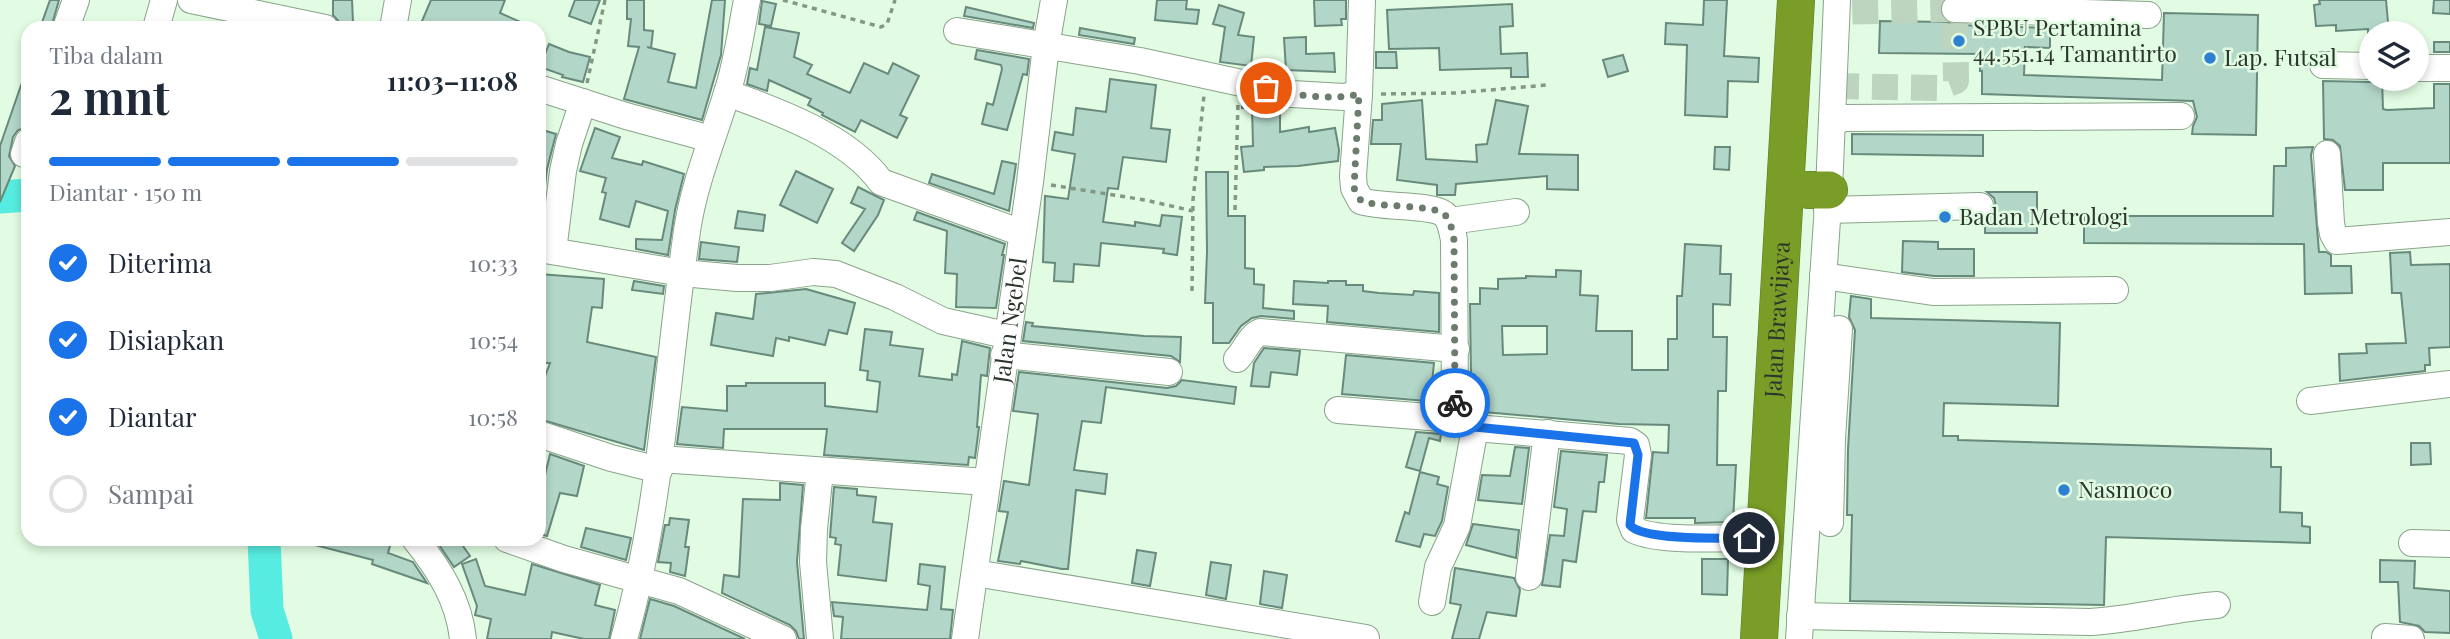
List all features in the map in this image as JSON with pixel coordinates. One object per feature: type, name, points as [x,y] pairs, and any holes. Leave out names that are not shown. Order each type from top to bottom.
[{"type":"highway","name":"Jalan Brawijaya","points":[[1759,639],[1796,0]]},
{"type":"highway","name":"Jalan Brawijaya","points":[[1793,631],[1821,197],[1816,0]]},
{"type":"street","points":[[68,21],[76,0]]},
{"type":"street","points":[[158,21],[164,0]]},
{"type":"street","points":[[191,0],[286,21]]},
{"type":"street","points":[[394,21],[398,0]]},
{"type":"street","points":[[624,639],[640,579],[660,465],[687,228],[711,139],[727,93],[747,0]]},
{"type":"street","name":"Jalan Ngebel","points":[[965,639],[1054,0]]},
{"type":"street","points":[[1362,0],[1354,188],[1361,201],[1440,211],[1450,221],[1454,240],[1456,349],[1465,423],[1457,526],[1438,567],[1432,602]]},
{"type":"street","points":[[1742,639],[1781,0]]},
{"type":"street","points":[[1830,523],[1822,438],[1821,197],[1832,123],[1836,0]]},
{"type":"street","points":[[1955,9],[2148,15]]},
{"type":"street","points":[[957,31],[1140,61],[1292,94],[1344,97],[1359,94]]},
{"type":"street","points":[[2323,65],[2359,66]]},
{"type":"street","points":[[2429,68],[2450,68]]},
{"type":"street","points":[[546,90],[711,139]]},
{"type":"street","points":[[727,93],[776,110],[830,139],[869,165],[881,182],[1022,233]]},
{"type":"street","points":[[583,102],[562,171],[546,250],[682,273],[756,279],[813,272],[836,274],[1005,345],[1169,372]]},
{"type":"street","points":[[1832,123],[1844,118],[2181,116]]},
{"type":"street","points":[[2327,154],[2333,234],[2337,241],[2450,232]]},
{"type":"street","points":[[1821,197],[1980,206]]},
{"type":"street","points":[[1450,221],[1516,212]]},
{"type":"street","points":[[1823,276],[1933,292],[2115,290]]},
{"type":"street","points":[[1839,329],[1793,631],[2108,621],[2181,608],[2217,605]]},
{"type":"street","points":[[1237,359],[1254,335],[1260,332],[1456,349]]},
{"type":"street","points":[[2310,401],[2450,384]]},
{"type":"street","points":[[1338,410],[1630,441],[1636,446],[1638,455],[1630,520],[1634,530],[1673,537],[1749,538]]},
{"type":"street","points":[[1529,578],[1547,433]]},
{"type":"street","points":[[546,435],[611,458],[660,465],[820,471],[987,482]]},
{"type":"street","points":[[820,471],[813,562],[820,639]]},
{"type":"street","points":[[2412,543],[2450,544]]},
{"type":"street","points":[[420,546],[444,580],[455,604],[463,639]]},
{"type":"street","points":[[527,546],[699,599],[783,639]]},
{"type":"street","points":[[975,573],[1366,638]]},
{"type":"path","points":[[583,102],[605,0]]},
{"type":"path","points":[[783,0],[881,27],[887,24],[895,0]]},
{"type":"path","points":[[1192,291],[1194,211],[1206,76]]},
{"type":"path","points":[[1235,210],[1238,82]]},
{"type":"path","points":[[1359,94],[1455,93],[1546,85]]},
{"type":"path","points":[[1030,182],[1145,200],[1194,211]]},
{"type":"building","points":[[50,0],[59,0],[53,21],[42,21]]},
{"type":"building","points":[[333,0],[352,0],[353,21],[338,21],[333,15]]},
{"type":"building","points":[[431,0],[505,0],[500,13],[518,21],[422,21]]},
{"type":"building","points":[[575,0],[600,0],[591,24],[569,16]]},
{"type":"building","points":[[627,0],[644,0],[644,30],[653,31],[651,48],[675,54],[668,82],[696,88],[712,0],[725,0],[721,55],[702,120],[624,99],[639,47],[628,46],[631,19],[627,19]]},
{"type":"building","points":[[1157,0],[1187,0],[1186,9],[1199,10],[1197,24],[1155,20]]},
{"type":"building","points":[[1314,0],[1346,0],[1346,19],[1341,19],[1342,25],[1315,26]]},
{"type":"building","points":[[1704,0],[1727,0],[1724,56],[1759,58],[1758,82],[1728,81],[1727,117],[1685,115],[1687,45],[1665,44],[1666,23],[1703,25]]},
{"type":"building","points":[[2319,0],[2386,0],[2388,21],[2359,21],[2359,30],[2336,31],[2336,25],[2316,26],[2314,5],[2320,4]]},
{"type":"building","points":[[2434,0],[2450,0],[2450,14],[2433,13]]},
{"type":"building","points":[[762,1],[776,4],[771,26],[759,24]]},
{"type":"building","points":[[1512,4],[1513,26],[1500,27],[1501,54],[1527,53],[1528,77],[1511,77],[1511,68],[1440,70],[1439,48],[1389,49],[1387,10]]},
{"type":"building","points":[[1219,5],[1244,13],[1238,35],[1254,37],[1251,66],[1220,62],[1225,27],[1213,24]]},
{"type":"building","points":[[966,7],[1034,23],[1033,28],[964,16]]},
{"type":"building","points":[[2164,13],[2258,15],[2256,135],[2192,134],[2197,117],[2193,101],[1982,94],[1980,54],[1879,53],[1880,21],[2050,28],[2050,48],[2025,47],[2024,75],[2162,80]]},
{"type":"building","points":[[765,27],[799,33],[794,57],[812,65],[807,74],[850,93],[864,63],[888,74],[893,63],[919,76],[900,115],[907,118],[897,138],[861,120],[855,132],[808,105],[811,99],[769,80],[767,91],[747,84],[750,68],[757,70]]},
{"type":"building","points":[[1080,28],[1135,38],[1134,44],[1079,35]]},
{"type":"building","points":[[1306,37],[1306,54],[1334,53],[1335,72],[1286,70],[1284,38]]},
{"type":"building","points":[[2434,42],[2450,42],[2450,52],[2434,52]]},
{"type":"building","points":[[549,44],[590,57],[583,82],[562,77],[563,75],[546,69]]},
{"type":"building","points":[[977,50],[1029,59],[1027,75],[1023,74],[1007,130],[982,124],[987,103],[993,105],[1002,69],[1001,65],[975,59]]},
{"type":"building","points":[[1376,52],[1396,52],[1397,68],[1376,68]]},
{"type":"building","points":[[1623,55],[1628,71],[1608,77],[1603,60]]},
{"type":"building","points":[[1110,79],[1156,85],[1151,128],[1170,130],[1166,162],[1123,157],[1118,189],[1108,188],[1103,222],[1135,226],[1135,222],[1160,226],[1162,215],[1182,217],[1177,255],[1163,253],[1164,249],[1101,243],[1099,266],[1074,264],[1073,282],[1054,281],[1055,263],[1043,262],[1045,196],[1068,199],[1075,154],[1052,150],[1055,132],[1073,135],[1076,108],[1106,112]]},
{"type":"building","points":[[2323,81],[2359,82],[2359,91],[2382,91],[2383,109],[2387,110],[2434,108],[2434,84],[2450,84],[2450,163],[2383,163],[2383,190],[2345,190],[2340,146],[2333,140],[2324,139]]},
{"type":"building","points":[[21,85],[21,129],[13,137],[9,156],[15,166],[0,202],[0,146]]},
{"type":"building","points":[[1242,99],[1267,105],[1267,111],[1280,111],[1280,132],[1309,127],[1309,132],[1335,128],[1338,161],[1264,167],[1264,170],[1244,172],[1241,147],[1253,146],[1252,108],[1242,108]]},
{"type":"building","points":[[1422,100],[1426,159],[1477,162],[1476,145],[1487,144],[1496,100],[1528,106],[1519,154],[1578,155],[1578,190],[1547,189],[1547,176],[1456,184],[1455,195],[1437,195],[1437,185],[1397,180],[1401,144],[1371,144],[1373,120],[1382,120],[1382,104]]},
{"type":"building","points":[[595,128],[620,137],[612,158],[642,165],[643,161],[684,174],[668,255],[636,249],[636,239],[662,240],[668,211],[636,201],[629,227],[600,219],[606,193],[602,192],[606,178],[580,171]]},
{"type":"building","points":[[546,131],[556,134],[546,178]]},
{"type":"building","points":[[1852,134],[1983,135],[1983,156],[1852,154]]},
{"type":"building","points":[[1715,147],[1730,147],[1729,170],[1714,169]]},
{"type":"building","points":[[2313,147],[2311,155],[2319,252],[2331,255],[2331,266],[2351,266],[2352,293],[2305,294],[2304,244],[2084,243],[2084,216],[2273,216],[2274,166],[2286,166],[2286,148]]},
{"type":"building","points":[[1002,161],[1016,164],[1009,211],[929,183],[932,174],[994,194]]},
{"type":"building","points":[[796,171],[833,189],[817,223],[780,205]]},
{"type":"building","points":[[1206,172],[1228,172],[1228,216],[1245,216],[1245,268],[1254,269],[1254,284],[1264,285],[1263,308],[1294,311],[1294,319],[1261,316],[1252,318],[1241,326],[1229,343],[1213,343],[1213,303],[1205,303]]},
{"type":"building","points":[[858,187],[884,200],[878,215],[854,251],[842,243],[865,209],[851,203]]},
{"type":"building","points":[[1987,192],[2037,192],[2037,233],[1985,233],[1985,221],[1993,214],[1996,206],[1994,198]]},
{"type":"building","points":[[738,211],[765,215],[763,231],[735,228]]},
{"type":"building","points":[[917,212],[1005,244],[996,308],[956,307],[957,274],[945,273],[947,231],[914,220]]},
{"type":"building","points":[[1903,241],[1938,242],[1938,249],[1974,249],[1974,276],[1934,276],[1902,272]]},
{"type":"building","points":[[701,242],[739,247],[737,262],[699,259]]},
{"type":"building","points":[[1685,244],[1721,246],[1720,274],[1731,274],[1730,305],[1713,304],[1713,337],[1727,337],[1726,391],[1718,391],[1717,465],[1736,465],[1733,522],[1695,523],[1695,518],[1646,518],[1653,452],[1668,453],[1669,425],[1619,424],[1473,411],[1475,375],[1471,374],[1470,304],[1480,304],[1480,288],[1498,289],[1498,279],[1556,277],[1556,270],[1581,271],[1580,295],[1598,296],[1596,331],[1632,331],[1632,370],[1668,370],[1668,339],[1677,339],[1677,296],[1682,296]],"holes":[[[1502,326],[1547,326],[1547,354],[1503,355]]]},
{"type":"building","points":[[2410,252],[2411,265],[2450,264],[2450,347],[2429,348],[2430,365],[2425,365],[2425,371],[2340,381],[2339,354],[2367,353],[2366,344],[2406,343],[2401,293],[2392,293],[2390,253]]},
{"type":"building","points":[[546,275],[604,279],[602,308],[592,307],[587,342],[656,357],[644,450],[546,421],[546,374],[550,363],[546,363]]},
{"type":"building","points":[[634,281],[664,286],[663,294],[632,290]]},
{"type":"building","points":[[1294,281],[1346,281],[1346,285],[1363,285],[1363,291],[1379,293],[1439,293],[1439,332],[1327,322],[1328,306],[1293,304]]},
{"type":"building","points":[[806,289],[855,303],[847,334],[829,330],[825,345],[789,337],[789,341],[776,338],[773,356],[711,345],[716,313],[753,319],[756,294]]},
{"type":"building","name":"Nasmoco","points":[[1851,296],[1871,299],[1871,318],[2060,323],[2058,406],[1944,403],[1943,436],[1958,436],[1958,440],[2271,449],[2271,467],[2281,467],[2280,512],[2302,513],[2302,526],[2310,527],[2310,543],[2106,537],[2104,605],[1850,601],[1852,515],[1847,515],[1848,449],[1855,330],[1849,317]]},
{"type":"building","points":[[1026,322],[1033,323],[1032,326],[1181,337],[1180,362],[1171,356],[1023,341]]},
{"type":"building","points":[[865,329],[892,332],[890,345],[923,349],[919,376],[952,380],[952,374],[957,375],[962,341],[990,348],[987,376],[981,375],[975,458],[969,457],[968,465],[824,455],[827,429],[724,429],[723,448],[677,444],[682,407],[727,411],[727,386],[746,386],[746,383],[825,383],[825,406],[877,412],[880,382],[867,380],[868,371],[860,370]]},
{"type":"building","points":[[1264,348],[1300,351],[1297,375],[1271,372],[1269,387],[1251,386],[1254,363]]},
{"type":"building","points":[[1346,355],[1434,363],[1432,382],[1439,382],[1439,402],[1342,394]]},
{"type":"building","points":[[1019,372],[1167,388],[1176,386],[1182,380],[1236,387],[1234,404],[1106,387],[1101,423],[1082,421],[1074,470],[1107,474],[1105,494],[1076,490],[1068,569],[1062,569],[1021,561],[1020,564],[998,561],[1008,512],[999,511],[1004,481],[1029,485],[1038,414],[1013,411]]},
{"type":"building","points":[[1416,432],[1441,434],[1440,441],[1429,438],[1420,471],[1406,467]]},
{"type":"building","points":[[2411,443],[2430,443],[2431,464],[2411,465]]},
{"type":"building","points":[[1515,447],[1529,448],[1522,504],[1478,500],[1482,475],[1510,476]]},
{"type":"building","points":[[1561,451],[1607,455],[1604,482],[1599,482],[1596,512],[1583,511],[1576,562],[1563,560],[1560,587],[1542,585],[1550,535],[1564,536],[1567,509],[1554,507]]},
{"type":"building","points":[[550,454],[584,466],[577,496],[560,493],[547,536],[546,536],[546,471]]},
{"type":"building","points":[[1420,472],[1439,477],[1437,484],[1448,487],[1442,521],[1435,536],[1424,534],[1420,547],[1396,541],[1405,512],[1409,514]]},
{"type":"building","points":[[780,483],[803,485],[797,562],[804,639],[799,639],[790,625],[722,593],[724,575],[739,577],[743,499],[780,500]]},
{"type":"building","points":[[834,487],[857,489],[857,495],[876,497],[873,522],[892,524],[886,581],[838,575],[841,545],[835,544],[836,538],[830,537]]},
{"type":"building","points":[[670,518],[689,520],[685,576],[670,572],[671,563],[658,562],[665,525],[669,525]]},
{"type":"building","points":[[1473,524],[1519,530],[1516,558],[1466,545]]},
{"type":"building","points":[[586,528],[631,538],[626,560],[581,547]]},
{"type":"building","points":[[319,546],[390,546],[388,553],[413,562],[427,583],[372,564],[373,560]]},
{"type":"building","points":[[440,546],[463,546],[470,556],[454,567]]},
{"type":"building","points":[[1137,550],[1156,553],[1150,586],[1132,583]]},
{"type":"building","points":[[476,559],[485,586],[525,595],[532,564],[600,585],[595,605],[615,610],[609,639],[584,639],[552,632],[551,639],[487,639],[491,619],[475,615],[477,606],[462,564]]},
{"type":"building","points":[[1702,559],[1728,559],[1727,595],[1702,594]]},
{"type":"building","points":[[2380,560],[2415,561],[2414,588],[2450,591],[2450,633],[2425,632],[2419,626],[2400,622],[2398,582],[2380,582]]},
{"type":"building","points":[[1211,562],[1231,565],[1226,599],[1206,595]]},
{"type":"building","points":[[920,564],[945,567],[941,609],[953,610],[950,639],[841,639],[843,617],[834,616],[832,602],[927,610],[930,586],[918,584]]},
{"type":"building","points":[[1455,568],[1514,578],[1520,590],[1516,616],[1487,612],[1479,639],[1452,639],[1461,605],[1450,603]]},
{"type":"building","points":[[1264,571],[1287,575],[1282,608],[1260,604]]},
{"type":"building","points":[[650,599],[674,606],[745,639],[640,639]]},
{"type":"waterway","points":[[0,197],[21,196]]},
{"type":"waterway","points":[[264,546],[267,610],[276,639]]},
{"type":"tunnel","points":[[1833,86],[1937,88],[1956,81],[1955,9],[1835,12]]},
{"type":"way so far","points":[[1266,88],[1292,94],[1344,97],[1359,94],[1353,176],[1354,188],[1361,201],[1440,211],[1450,221],[1454,240],[1455,403]]},
{"type":"place","name":"SPBU Pertamina 44.551.14 Tamantirto","points":[[1959,41]]},
{"type":"place","name":"Lap. Futsal","points":[[2210,58]]},
{"type":"place","name":"Badan Metrologi","points":[[1945,217]]},
{"type":"place","name":"Nasmoco","points":[[2064,490]]},
{"type":"route","points":[[1455,403],[1455,419],[1465,426],[1634,443],[1638,455],[1630,520],[1634,530],[1673,537],[1749,538]]}]
